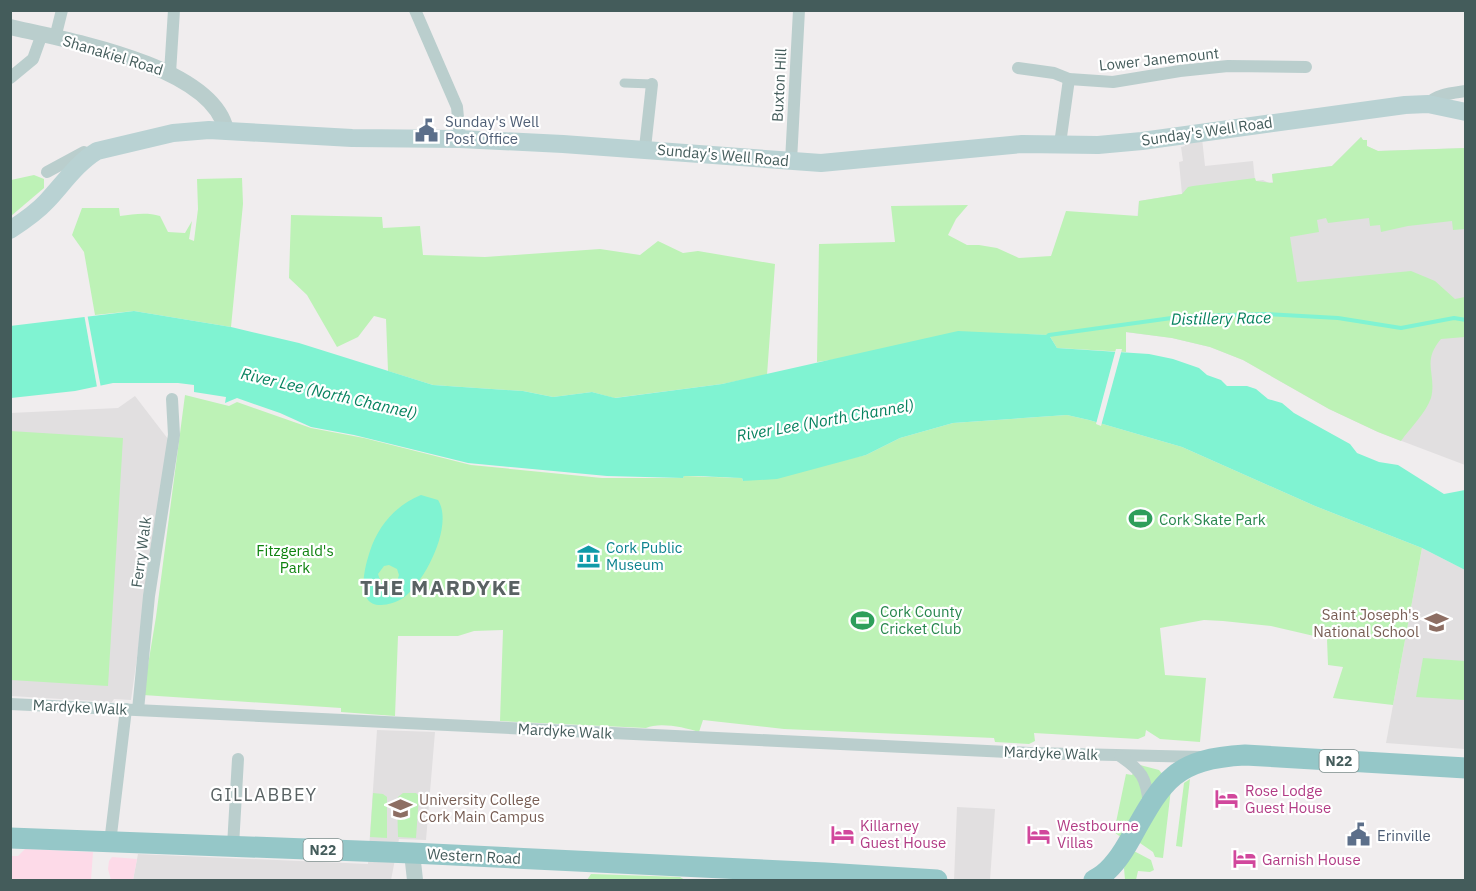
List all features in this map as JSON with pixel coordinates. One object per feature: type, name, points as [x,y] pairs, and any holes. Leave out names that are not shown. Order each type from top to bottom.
[{"type":"highway","name":"Mardyke Walk","points":[[1118,870],[1149,804],[1167,782],[1186,766],[1213,758],[1245,755],[1466,768]]},
{"type":"highway","name":"Western Road","points":[[10,838],[412,853],[937,880]]},
{"type":"highway","name":"N22","points":[[1094,880],[1118,870]]},
{"type":"main road","name":"Sunday's Well Road","points":[[10,230],[31,217],[90,155],[104,149],[173,133],[225,130],[352,138],[460,139],[645,148],[821,162],[1022,144],[1098,145],[1142,141],[1391,106],[1428,104],[1466,112]]},
{"type":"street","points":[[10,78],[33,59],[49,36],[62,10]]},
{"type":"street","points":[[170,73],[174,10]]},
{"type":"street","points":[[415,10],[457,106],[460,139]]},
{"type":"street","name":"Buxton Hill","points":[[791,161],[799,10]]},
{"type":"street","name":"Shanakiel Road","points":[[10,27],[141,62],[170,73],[208,100],[222,117],[225,130]]},
{"type":"street","name":"Lower Janemount","points":[[1018,68],[1054,73],[1069,79],[1113,82],[1228,66],[1306,67]]},
{"type":"street","points":[[1060,144],[1069,79]]},
{"type":"street","points":[[624,82],[652,84],[645,148]]},
{"type":"street","points":[[1428,104],[1438,97],[1466,91]]},
{"type":"street","points":[[47,172],[84,152],[90,155]]},
{"type":"street","name":"Ferry Walk","points":[[110,843],[174,435],[172,399]]},
{"type":"street","name":"Mardyke Walk","points":[[10,704],[1120,756],[1213,758]]},
{"type":"street","name":"Mardyke Walk","points":[[1120,756],[1142,773],[1147,786],[1149,804]]},
{"type":"street","points":[[233,846],[238,759]]},
{"type":"street","points":[[412,853],[415,880]]},
{"type":"shaded area","points":[[1361,137],[1367,140],[1367,146],[1378,151],[1465,148],[1465,465],[1378,432],[1329,409],[1243,360],[1210,347],[1172,338],[1125,332],[1139,201],[1182,194],[1179,162],[1183,161],[1181,147],[1185,146],[1184,140],[1202,138],[1205,166],[1253,161],[1255,181],[1263,180],[1269,183],[1273,182],[1272,174],[1332,166]]},
{"type":"shaded area","points":[[135,396],[168,439],[131,700],[114,699],[112,702],[11,696],[10,413],[118,408]]},
{"type":"shaded area","name":"Saint Joseph's National School","points":[[1422,548],[1465,570],[1465,749],[1386,743]]},
{"type":"shaded area","name":"University College Cork Main Campus","points":[[377,730],[435,732],[426,840],[399,839],[391,880],[133,880],[138,854],[368,864]]},
{"type":"shaded area","points":[[957,807],[995,809],[990,880],[954,880]]},
{"type":"shaded area","points":[[25,849],[93,852],[91,880],[11,880],[10,856],[18,856]]},
{"type":"shaded area","points":[[112,857],[137,859],[133,880],[111,880],[108,869]]},
{"type":"green space","points":[[1361,137],[1367,140],[1367,146],[1378,151],[1465,148],[1465,229],[1453,230],[1452,221],[1381,232],[1380,225],[1370,226],[1369,218],[1328,223],[1326,218],[1317,220],[1319,232],[1290,237],[1297,282],[1411,271],[1435,281],[1455,299],[1465,297],[1465,337],[1441,339],[1435,347],[1431,361],[1432,390],[1429,404],[1401,441],[1329,409],[1243,360],[1210,347],[1172,338],[1126,332],[1126,352],[1057,348],[1049,335],[1012,334],[817,362],[819,244],[895,242],[891,206],[968,205],[956,219],[948,235],[967,245],[997,248],[1019,258],[1051,256],[1066,211],[1138,216],[1139,201],[1182,194],[1188,187],[1255,178],[1256,181],[1273,183],[1272,174],[1332,166]]},
{"type":"green space","points":[[34,175],[44,179],[44,188],[11,216],[11,180]]},
{"type":"green space","points":[[242,178],[243,204],[231,327],[134,311],[95,315],[84,252],[72,235],[82,208],[119,208],[120,216],[145,214],[160,216],[168,232],[185,233],[192,221],[189,239],[194,241],[198,209],[197,179]]},
{"type":"green space","points":[[291,215],[382,217],[383,228],[420,226],[423,255],[485,257],[600,249],[640,255],[658,241],[683,253],[698,251],[775,264],[767,375],[722,384],[614,398],[592,392],[553,397],[523,391],[433,385],[388,371],[386,319],[374,316],[358,337],[337,347],[307,295],[289,278]]},
{"type":"green space","name":"Fitzgerald's Park","points":[[185,395],[229,406],[237,402],[311,428],[364,438],[471,465],[602,478],[683,478],[684,476],[742,478],[743,481],[866,455],[900,438],[953,423],[1067,415],[1089,420],[1182,447],[1315,506],[1422,548],[1393,705],[1333,698],[1343,667],[1328,665],[1327,639],[1271,626],[1204,620],[1160,628],[1165,675],[1206,678],[1200,742],[1160,739],[1146,730],[1145,736],[1138,739],[1034,733],[1035,741],[1029,744],[995,742],[994,738],[784,729],[703,720],[699,732],[665,725],[646,728],[500,721],[503,630],[474,631],[458,636],[398,636],[395,716],[341,712],[341,708],[143,695],[156,617]]},
{"type":"green space","points":[[10,431],[123,438],[108,686],[11,680]]},
{"type":"green space","points":[[1423,658],[1465,661],[1465,700],[1416,697]]},
{"type":"green space","points":[[1140,765],[1159,770],[1163,775],[1152,787]]},
{"type":"green space","points":[[1134,772],[1143,791],[1142,798],[1122,838],[1114,832],[1126,774],[1132,775]]},
{"type":"green space","points":[[1190,779],[1182,847],[1176,846],[1184,783]]},
{"type":"green space","points":[[1171,789],[1163,858],[1155,857],[1153,852],[1137,841]]},
{"type":"green space","points":[[373,793],[387,797],[387,838],[370,837]]},
{"type":"green space","points":[[403,793],[416,793],[419,796],[416,838],[398,837],[397,802],[398,797]]},
{"type":"green space","points":[[1132,850],[1151,860],[1154,870],[1138,871],[1136,880],[1125,880],[1124,868]]},
{"type":"green space","points":[[591,874],[680,877],[685,880],[587,880]]},
{"type":"water","name":"River Lee (North Channel)","points":[[134,311],[231,327],[299,343],[433,385],[523,391],[553,397],[592,392],[615,398],[722,384],[958,331],[1049,335],[1057,348],[1149,354],[1199,368],[1207,375],[1221,380],[1227,386],[1247,386],[1256,389],[1268,399],[1282,403],[1294,413],[1350,444],[1357,453],[1379,462],[1398,465],[1444,494],[1465,490],[1465,570],[1422,548],[1315,506],[1182,447],[1067,415],[953,423],[900,438],[866,455],[777,479],[743,481],[742,478],[607,476],[468,463],[354,435],[311,427],[237,398],[225,403],[226,397],[194,392],[194,385],[178,383],[113,383],[75,391],[11,398],[10,326]]},
{"type":"water","points":[[421,495],[438,500],[442,511],[442,524],[435,552],[420,579],[403,598],[381,605],[373,603],[367,599],[364,592],[364,575],[373,542],[389,517],[412,499]],"holes":[[[389,565],[397,569],[399,575],[397,582],[390,586],[381,583],[378,574],[384,566]]]},
{"type":"pier","points":[[87,313],[101,388],[97,387],[84,314]]},
{"type":"pier","points":[[1116,349],[1122,349],[1101,426],[1096,424]]},
{"type":"waterway","name":"Distillery Race","points":[[1047,337],[1186,316],[1266,314],[1338,318],[1401,328],[1454,318],[1466,320]]},
{"type":"place","name":"Sunday's Well Post Office","points":[[427,130]]},
{"type":"place","name":"Cork Skate Park","points":[[1141,519]]},
{"type":"place","name":"Cork Public Museum","points":[[588,556]]},
{"type":"place","name":"Cork County Cricket Club","points":[[862,620]]},
{"type":"place","name":"Saint Joseph's National School","points":[[1437,623]]},
{"type":"place","name":"Rose Lodge Guest House","points":[[1227,799]]},
{"type":"place","name":"University College Cork Main Campus","points":[[401,808]]},
{"type":"place","name":"Killarney Guest House","points":[[842,834]]},
{"type":"place","name":"Westbourne Villas","points":[[1039,834]]},
{"type":"place","name":"Erinville","points":[[1359,835]]},
{"type":"place","name":"Garnish House","points":[[1244,859]]},
{"type":"district","name":"THE MARDYKE","points":[[441,587]]},
{"type":"district","name":"GILLABBEY","points":[[264,794]]}]
